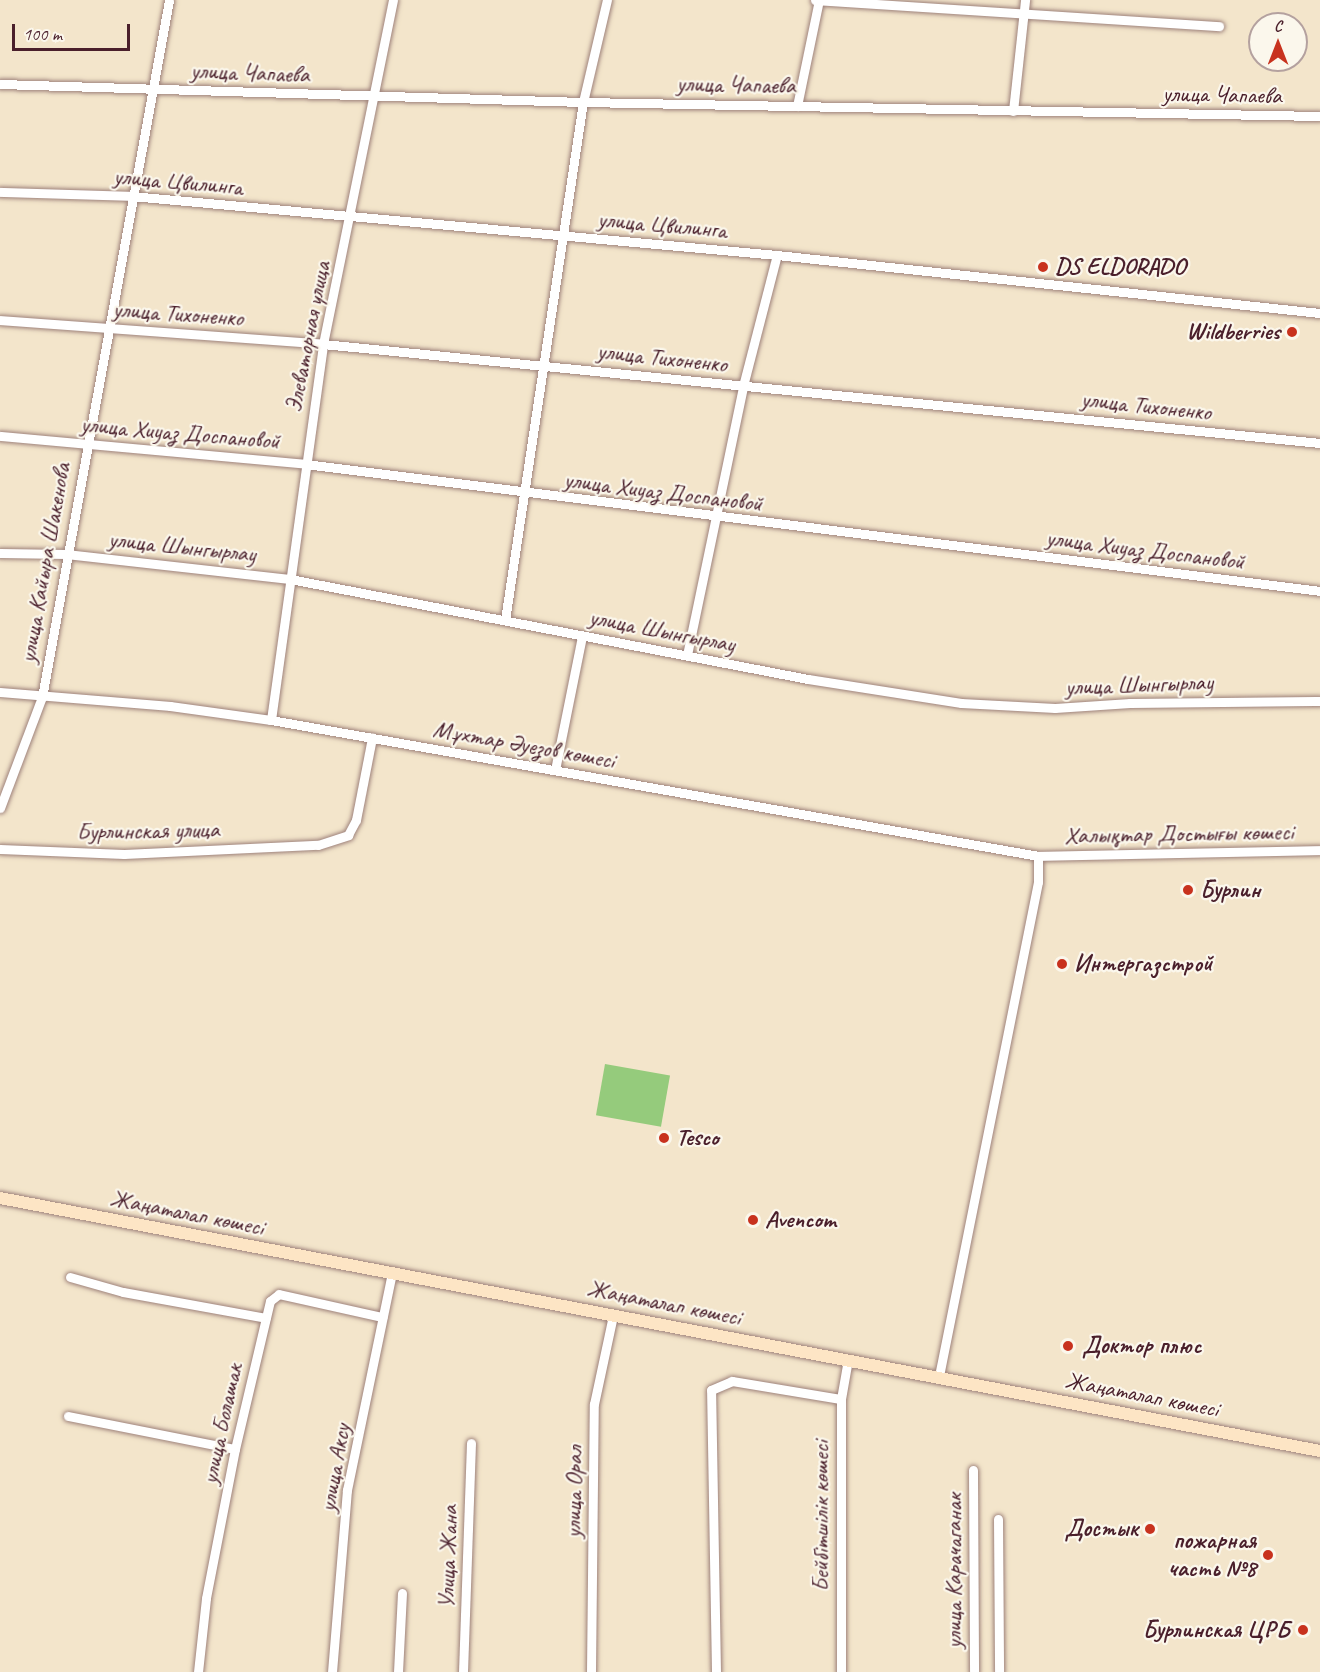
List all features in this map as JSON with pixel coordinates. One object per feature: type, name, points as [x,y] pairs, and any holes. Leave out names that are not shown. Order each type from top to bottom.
[{"type":"main road","name":"Жаңаталап көшесі","points":[[0,1198],[848,1361],[939,1376],[1320,1451]]},
{"type":"street","name":"улица Кайыра Шакенова","points":[[0,808],[42,697],[106,328],[169,0]]},
{"type":"street","name":"Элеваторная улица","points":[[270,720],[323,344],[352,216],[393,0]]},
{"type":"street","points":[[505,620],[583,102],[608,0]]},
{"type":"street","points":[[797,106],[818,0],[1023,10],[1219,26]]},
{"type":"street","points":[[1012,111],[1025,0]]},
{"type":"street","name":"улица Чапаева","points":[[0,84],[583,102],[1320,116]]},
{"type":"street","name":"улица Цвилинга","points":[[0,192],[131,196],[352,216],[777,255],[1320,313]]},
{"type":"street","points":[[687,655],[743,386],[777,255]]},
{"type":"street","name":"улица Тихоненко","points":[[0,320],[323,344],[1320,443]]},
{"type":"street","name":"улица Хиуаз Доспановой","points":[[0,436],[305,464],[525,494],[1320,591]]},
{"type":"street","name":"улица Шынгырлау","points":[[0,553],[66,554],[290,579],[820,681],[1008,707],[1320,701]]},
{"type":"street","points":[[555,770],[582,636]]},
{"type":"street","name":"Мұхтар Әуезов көшесі","points":[[0,692],[170,706],[270,720],[1038,856]]},
{"type":"street","name":"Бурлинская улица","points":[[0,849],[124,854],[297,847],[348,835],[356,820],[372,738]]},
{"type":"street","name":"Халықтар Достығы көшесі","points":[[1038,856],[1320,850]]},
{"type":"street","points":[[939,1376],[1038,882],[1038,856]]},
{"type":"street","name":"улица Аксу","points":[[332,1672],[347,1490],[392,1273]]},
{"type":"street","points":[[70,1277],[123,1292],[266,1318]]},
{"type":"street","name":"улица Болашак","points":[[198,1672],[206,1598],[235,1449],[270,1301],[279,1294],[382,1317]]},
{"type":"street","name":"улица Орал","points":[[591,1672],[594,1404],[613,1315]]},
{"type":"street","name":"Бейбітшілік көшесі","points":[[841,1672],[841,1399],[848,1361]]},
{"type":"street","points":[[716,1672],[711,1390],[732,1381],[841,1399]]},
{"type":"street","points":[[68,1416],[235,1449]]},
{"type":"street","name":"Улица Жана","points":[[463,1672],[471,1443]]},
{"type":"street","name":"улица Карачаганак","points":[[973,1470],[974,1672]]},
{"type":"street","points":[[998,1519],[999,1672]]},
{"type":"street","points":[[398,1672],[402,1593]]},
{"type":"green space","points":[[605,1064],[670,1075],[661,1127],[596,1115]]},
{"type":"place","name":"DS ELDORADO","points":[[1043,267]]},
{"type":"place","name":"Wildberries","points":[[1292,332]]},
{"type":"place","name":"Бурлин","points":[[1188,890]]},
{"type":"place","name":"Интергазстрой","points":[[1062,964]]},
{"type":"place","name":"Tesco","points":[[664,1138]]},
{"type":"place","name":"Avencom","points":[[753,1220]]},
{"type":"place","name":"Доктор плюс","points":[[1068,1346]]},
{"type":"place","name":"Достык","points":[[1150,1529]]},
{"type":"place","name":"пожарная часть №8","points":[[1268,1555]]},
{"type":"place","name":"Бурлинская ЦРБ","points":[[1303,1630]]}]
